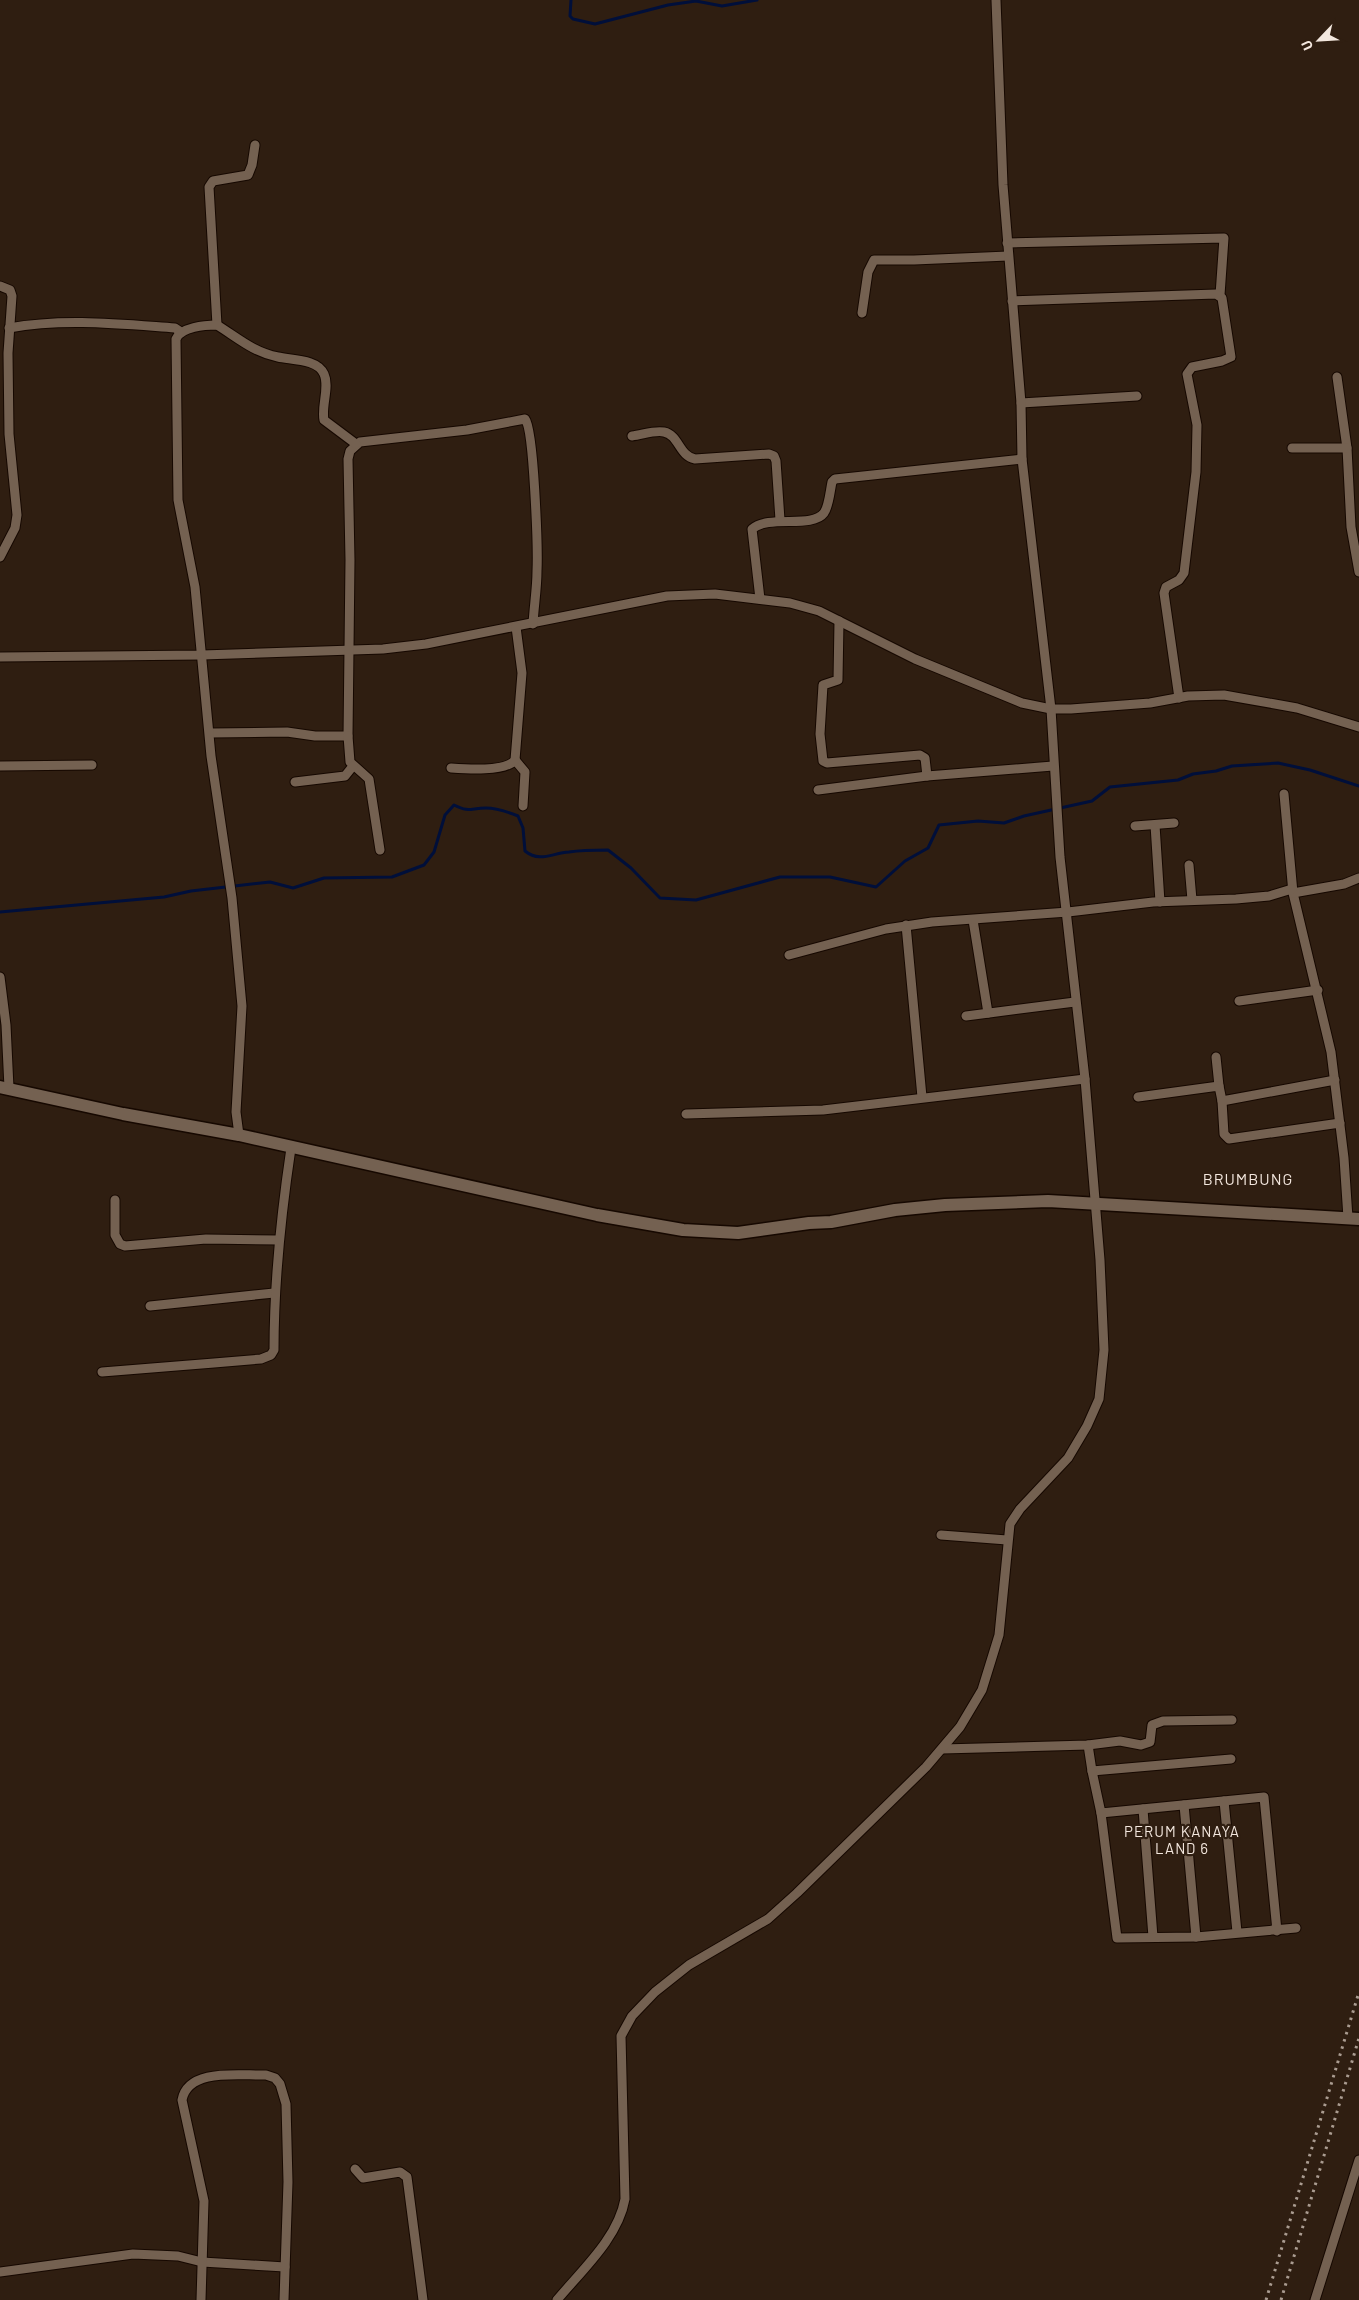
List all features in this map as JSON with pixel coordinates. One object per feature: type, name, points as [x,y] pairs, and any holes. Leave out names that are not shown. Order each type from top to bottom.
[{"type":"street","points":[[557,2300],[614,2230],[623,2209],[625,2199],[621,2036],[626,2023],[655,1992],[689,1966],[768,1919],[926,1767],[960,1727],[982,1690],[1000,1635],[1007,1540],[1010,1524],[1020,1509],[1068,1458],[1088,1426],[1099,1399],[1104,1350],[1102,1287],[1085,1079],[1075,1002],[1068,912],[1060,857],[1050,708],[1022,459],[1021,402],[1003,185],[996,0]]},
{"type":"street","points":[[217,325],[208,187],[214,181],[248,175],[252,165],[255,146]]},
{"type":"street","points":[[1007,244],[1224,238],[1220,295],[1232,357],[1222,362],[1192,368],[1187,374],[1197,425],[1195,484],[1190,511],[1184,574],[1179,580],[1166,587],[1164,593],[1179,698]]},
{"type":"street","points":[[862,313],[868,272],[874,260],[1008,256]]},
{"type":"street","points":[[0,286],[9,289],[12,294],[9,328],[9,434],[17,516],[15,528],[0,557]]},
{"type":"street","points":[[1012,301],[1162,294],[1220,295]]},
{"type":"street","points":[[9,328],[39,323],[74,321],[175,328],[181,332]]},
{"type":"street","points":[[239,1135],[236,1112],[242,1006],[229,870],[210,733],[195,587],[182,533],[178,500],[176,339],[181,332],[217,325],[250,348],[277,357],[313,364],[321,369],[326,380],[324,420],[356,444]]},
{"type":"street","points":[[1337,377],[1347,448],[1350,515],[1359,572]]},
{"type":"street","points":[[1021,402],[1137,396]]},
{"type":"street","points":[[380,850],[369,779],[353,766],[349,760],[348,459],[350,451],[356,444],[467,430],[520,418],[525,419],[528,423],[531,447],[537,571],[533,624]]},
{"type":"street","points":[[632,436],[667,433],[672,436],[684,454],[695,459],[769,454],[774,456],[776,461],[780,520]]},
{"type":"street","points":[[1292,448],[1347,448]]},
{"type":"street","points":[[760,599],[751,532],[754,526],[780,520],[799,521],[822,515],[825,512],[832,482],[841,477],[1022,459]]},
{"type":"street","points":[[0,657],[349,652],[426,644],[667,596],[715,594],[806,607],[839,620],[948,674],[1022,703],[1050,708],[1150,703],[1210,694],[1236,696],[1297,708],[1359,727]]},
{"type":"street","points":[[839,620],[838,680],[823,686],[820,734],[822,760],[827,763],[920,755],[926,759],[927,776]]},
{"type":"street","points":[[451,768],[498,767],[512,764],[515,760],[522,673],[516,627]]},
{"type":"street","points":[[210,733],[287,732],[315,736],[348,736]]},
{"type":"street","points":[[515,760],[523,767],[525,772],[523,806]]},
{"type":"street","points":[[0,766],[92,766]]},
{"type":"street","points":[[295,782],[345,776],[353,766]]},
{"type":"street","points":[[818,790],[927,776],[1053,766]]},
{"type":"street","points":[[0,977],[6,1025],[4,1088],[123,1114],[239,1135],[597,1215],[683,1230],[738,1233],[809,1223],[831,1222],[895,1210],[945,1205],[1048,1201],[1353,1218],[1335,1080],[1318,990],[1308,961],[1292,891],[1284,794]]},
{"type":"street","points":[[1135,826],[1174,823]]},
{"type":"street","points":[[1155,825],[1160,902]]},
{"type":"street","points":[[1189,865],[1192,900]]},
{"type":"street","points":[[789,955],[906,926],[1160,902],[1269,896],[1344,884],[1359,878]]},
{"type":"street","points":[[973,920],[988,1013]]},
{"type":"street","points":[[906,926],[922,1097]]},
{"type":"street","points":[[1239,1001],[1318,990]]},
{"type":"street","points":[[966,1016],[1075,1002]]},
{"type":"street","points":[[1216,1057],[1224,1134],[1229,1139],[1340,1123]]},
{"type":"street","points":[[686,1114],[822,1110],[1085,1079]]},
{"type":"street","points":[[1222,1101],[1335,1080]]},
{"type":"street","points":[[1138,1096],[1219,1086]]},
{"type":"street","points":[[102,1372],[268,1357],[274,1350],[274,1293],[280,1240],[280,1217],[291,1148]]},
{"type":"street","points":[[115,1200],[115,1235],[120,1244],[206,1239],[280,1240]]},
{"type":"street","points":[[150,1306],[274,1293]]},
{"type":"street","points":[[942,1535],[1007,1540]]},
{"type":"street","points":[[942,1749],[1088,1745],[1120,1741],[1141,1744],[1150,1742],[1152,1725],[1163,1721],[1232,1720]]},
{"type":"street","points":[[1088,1745],[1101,1813],[1115,1937],[1196,1937],[1296,1928]]},
{"type":"street","points":[[1092,1771],[1230,1759]]},
{"type":"street","points":[[1101,1813],[1262,1796],[1266,1799],[1277,1930]]},
{"type":"street","points":[[1224,1801],[1237,1932]]},
{"type":"street","points":[[1184,1805],[1196,1937]]},
{"type":"street","points":[[1143,1809],[1153,1937]]},
{"type":"street","points":[[201,2300],[204,2201],[183,2110],[183,2093],[187,2086],[207,2075],[266,2075],[275,2078],[280,2084],[286,2104],[288,2182],[284,2300]]},
{"type":"street","points":[[1315,2300],[1359,2160]]},
{"type":"street","points":[[355,2169],[364,2178],[400,2172],[407,2177],[423,2300]]},
{"type":"street","points":[[0,2272],[133,2254],[178,2256],[202,2262],[285,2267]]},
{"type":"waterway","points":[[571,0],[570,16],[573,19],[595,24],[668,5],[696,1],[722,6],[757,0]]},
{"type":"waterway","points":[[0,912],[164,897],[191,891],[270,882],[293,888],[324,878],[392,877],[424,865],[434,852],[445,815],[454,805],[467,809],[494,809],[518,816],[523,828],[525,851],[530,855],[541,857],[574,851],[608,850],[631,868],[660,898],[696,900],[780,877],[830,877],[876,887],[905,861],[928,848],[939,825],[978,821],[1004,823],[1024,816],[1092,801],[1110,787],[1178,780],[1193,774],[1216,771],[1232,766],[1278,763],[1310,770],[1359,786]]},
{"type":"railway","points":[[1266,2300],[1359,1992]]},
{"type":"railway","points":[[1281,2300],[1359,2038]]},
{"type":"district","name":"BRUMBUNG","points":[[1248,1179]]},
{"type":"district","name":"PERUM KANAYA LAND 6","points":[[1182,1840]]}]
